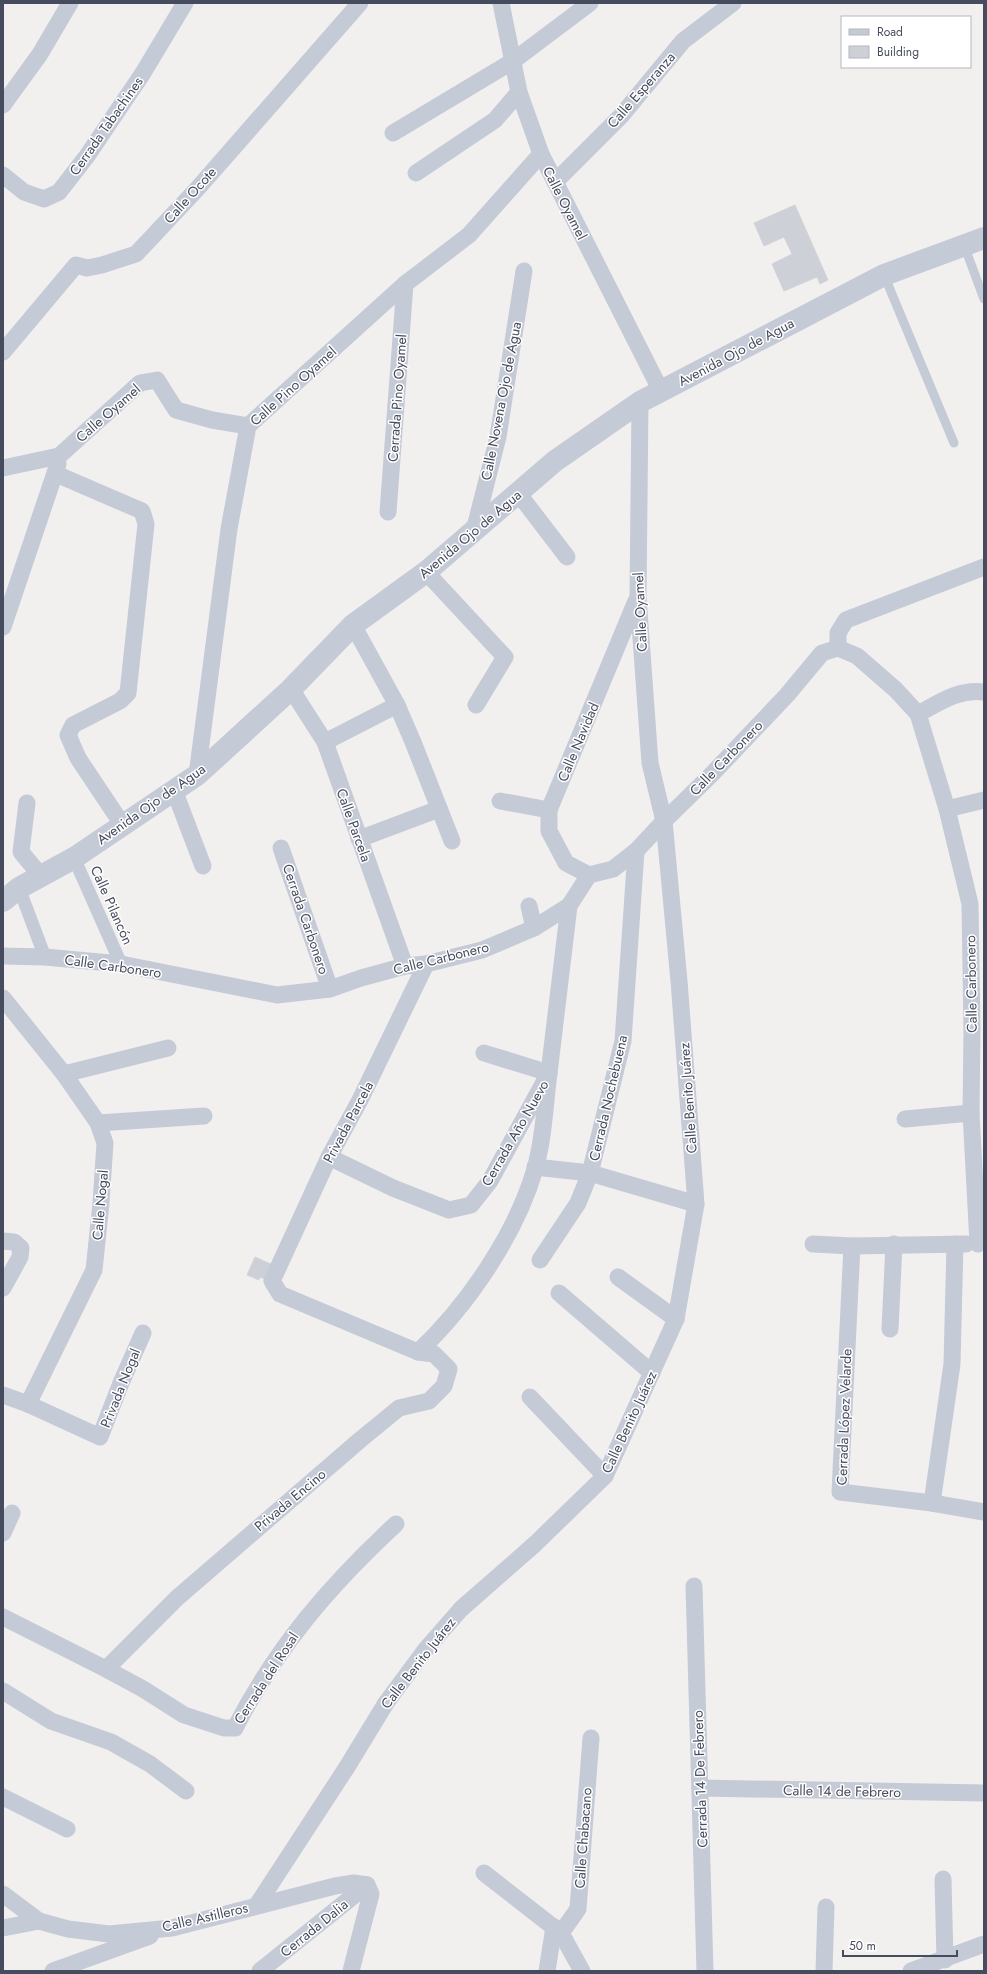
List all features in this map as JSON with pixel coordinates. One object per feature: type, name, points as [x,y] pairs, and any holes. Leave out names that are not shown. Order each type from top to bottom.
[{"type":"street","points":[[3,105],[8,86],[40,54],[70,3]]},
{"type":"street","name":"Cerrada Tabachines","points":[[3,175],[24,192],[44,199],[59,192],[87,156],[143,73],[185,3]]},
{"type":"street","name":"Calle Ocote","points":[[3,352],[76,265],[87,268],[102,265],[136,254],[198,188],[360,3]]},
{"type":"street","name":"Calle Oyamel","points":[[501,3],[520,92],[541,154],[661,391]]},
{"type":"street","points":[[393,133],[513,61],[590,3]]},
{"type":"street","name":"Calle Esperanza","points":[[555,182],[621,116],[683,41],[733,3]]},
{"type":"street","points":[[416,173],[495,120],[520,92]]},
{"type":"street","name":"Calle Pino Oyamel","points":[[197,775],[229,529],[248,426],[405,284],[469,235],[541,154]]},
{"type":"street","name":"Avenida Ojo de Agua","points":[[11,895],[74,858],[122,824],[197,775],[291,689],[353,624],[426,572],[555,461],[640,402],[884,275],[974,241]]},
{"type":"street","name":"Calle Novena Ojo de Agua","points":[[474,531],[498,437],[524,271]]},
{"type":"street","name":"Cerrada Pino Oyamel","points":[[388,512],[405,284]]},
{"type":"street","name":"Calle Oyamel","points":[[60,456],[140,383],[157,380],[176,410],[212,420],[248,426]]},
{"type":"street","name":"Calle Oyamel","points":[[640,402],[638,596],[650,764],[664,821]]},
{"type":"street","points":[[3,468],[60,456],[56,474],[15,588],[3,627]]},
{"type":"street","points":[[56,474],[142,511],[146,524],[128,693],[120,701],[73,725],[68,735],[78,758],[122,824]]},
{"type":"street","points":[[518,493],[567,557]]},
{"type":"street","points":[[838,648],[838,633],[846,620],[984,567]]},
{"type":"street","points":[[426,572],[504,657],[476,706]]},
{"type":"street","name":"Calle Navidad","points":[[589,875],[566,863],[549,831],[548,810],[638,596]]},
{"type":"street","points":[[353,624],[397,705],[452,841]]},
{"type":"street","name":"Calle Carbonero","points":[[3,956],[45,957],[121,964],[277,995],[330,989],[361,978],[405,966],[426,964],[482,950],[534,928],[569,906],[589,875],[613,869],[636,851],[724,762],[787,695],[822,653],[838,648],[857,656],[896,690],[918,714],[977,900],[978,1030],[971,1113],[981,1244]]},
{"type":"street","name":"Calle Parcela","points":[[291,689],[324,742],[405,966]]},
{"type":"street","points":[[918,714],[961,692],[970,690],[984,692]]},
{"type":"street","points":[[324,742],[397,705]]},
{"type":"street","points":[[174,790],[203,866]]},
{"type":"street","points":[[947,809],[984,800]]},
{"type":"street","points":[[500,801],[548,810]]},
{"type":"street","points":[[27,803],[21,852],[41,876]]},
{"type":"street","points":[[359,839],[439,809]]},
{"type":"street","name":"Calle Benito Juárez","points":[[257,1905],[347,1767],[386,1703],[426,1649],[461,1609],[535,1544],[605,1476],[676,1318],[696,1204],[679,981],[664,821]]},
{"type":"street","name":"Cerrada Carbonero","points":[[281,848],[330,989]]},
{"type":"street","name":"Cerrada Nochebuena","points":[[540,1260],[578,1203],[590,1174],[623,1041],[636,851]]},
{"type":"street","name":"Calle Pilancón","points":[[74,858],[121,964]]},
{"type":"street","points":[[11,895],[45,957]]},
{"type":"street","points":[[529,906],[534,928]]},
{"type":"street","name":"Cerrada Año Nuevo","points":[[329,1157],[393,1188],[449,1210],[471,1204],[490,1181],[549,1073],[569,906]]},
{"type":"street","name":"Privada Parcela","points":[[418,1352],[280,1294],[272,1281],[329,1157],[360,1100],[426,964]]},
{"type":"street","name":"Calle Nogal","points":[[3,998],[64,1074],[98,1123],[105,1143],[94,1270],[28,1404]]},
{"type":"street","points":[[64,1074],[168,1048]]},
{"type":"street","points":[[418,1352],[437,1334],[455,1313],[497,1252],[523,1204],[535,1168],[541,1137],[549,1073],[484,1054]]},
{"type":"street","points":[[905,1119],[971,1113]]},
{"type":"street","points":[[98,1123],[204,1116]]},
{"type":"street","points":[[535,1168],[590,1174],[696,1204]]},
{"type":"street","points":[[3,1241],[14,1242],[21,1248],[20,1257],[3,1288]]},
{"type":"street","points":[[813,1244],[852,1246],[894,1244],[981,1244]]},
{"type":"street","points":[[890,1329],[894,1244]]},
{"type":"street","points":[[932,1503],[952,1364],[955,1244]]},
{"type":"street","name":"Cerrada López Velarde","points":[[852,1246],[840,1492],[932,1503],[984,1512]]},
{"type":"street","points":[[618,1277],[676,1318]]},
{"type":"street","points":[[559,1293],[652,1374]]},
{"type":"street","name":"Privada Nogal","points":[[28,1404],[100,1437],[121,1383],[143,1333]]},
{"type":"street","name":"Privada Encino","points":[[106,1668],[177,1598],[360,1440],[399,1408],[429,1400],[444,1386],[449,1369],[434,1354],[418,1352]]},
{"type":"street","points":[[3,1395],[28,1404]]},
{"type":"street","points":[[530,1397],[605,1476]]},
{"type":"street","points":[[3,1533],[12,1513]]},
{"type":"street","name":"Cerrada del Rosal","points":[[106,1668],[143,1688],[184,1715],[224,1728],[235,1728],[249,1701],[287,1642],[327,1592],[396,1524]]},
{"type":"street","name":"Cerrada 14 De Febrero","points":[[694,1586],[705,1971]]},
{"type":"street","points":[[3,1617],[106,1668]]},
{"type":"street","points":[[3,1691],[51,1721],[111,1742],[150,1764],[186,1791]]},
{"type":"street","name":"Calle Chabacano","points":[[557,1930],[578,1909],[591,1738]]},
{"type":"street","name":"Calle 14 de Febrero","points":[[700,1788],[984,1793]]},
{"type":"street","points":[[3,1797],[67,1829]]},
{"type":"street","points":[[484,1873],[557,1930],[582,1971]]},
{"type":"street","points":[[943,1879],[945,1960]]},
{"type":"street","name":"Calle Astilleros","points":[[3,1894],[39,1921],[68,1929],[109,1934],[172,1928],[335,1886],[354,1882],[367,1885]]},
{"type":"street","points":[[351,1971],[371,1894],[367,1885]]},
{"type":"street","name":"Cerrada Dalia","points":[[260,1971],[367,1885]]},
{"type":"street","points":[[824,1971],[826,1907]]},
{"type":"street","points":[[3,1928],[39,1921]]},
{"type":"street","points":[[53,1971],[172,1928]]},
{"type":"street","points":[[547,1971],[557,1930]]},
{"type":"street","points":[[911,1971],[945,1960],[984,1944]]},
{"type":"lane","points":[[974,241],[984,300]]},
{"type":"lane","points":[[884,275],[954,443]]},
{"type":"building","points":[[795,205],[828,280],[820,284],[817,277],[784,291],[772,264],[792,254],[784,237],[764,246],[754,223]]},
{"type":"building","points":[[255,1257],[282,1269],[275,1284],[260,1277],[259,1280],[247,1275]]}]
